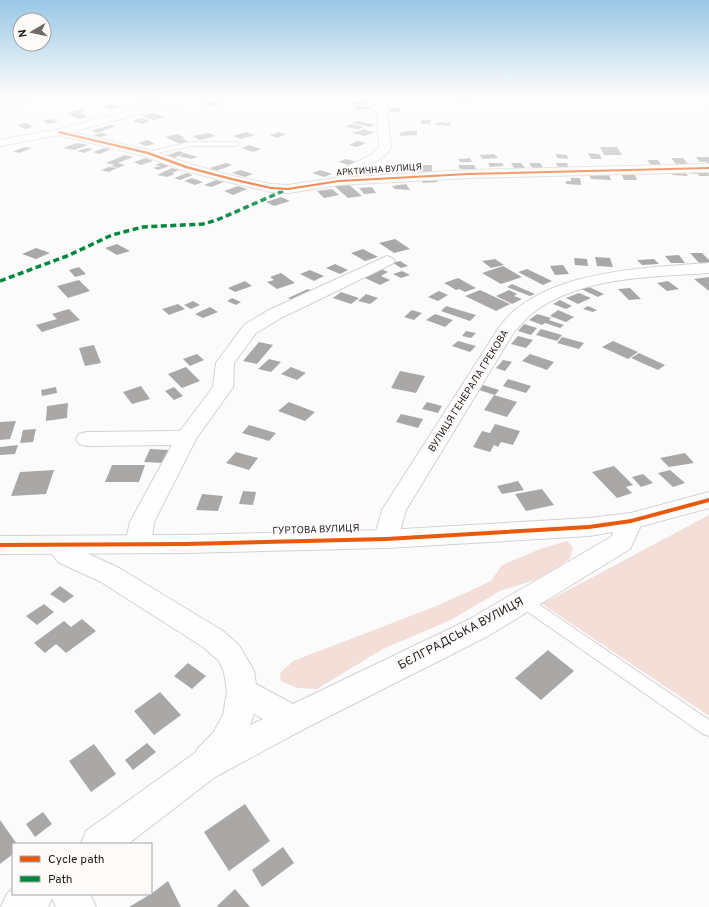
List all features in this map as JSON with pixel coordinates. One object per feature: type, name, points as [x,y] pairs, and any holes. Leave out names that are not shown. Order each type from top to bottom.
[{"type":"street","points":[[0,143],[20,139]]},
{"type":"street","name":"АРКТИЧНА ВУЛИЦЯ","points":[[90,139],[148,153],[186,167],[271,188],[288,189],[339,181],[468,174],[709,168]]},
{"type":"street","name":"АРКТИЧНА ВУЛИЦЯ","points":[[339,181],[350,170],[375,158],[385,148],[384,139]]},
{"type":"street","points":[[138,544],[142,522],[186,438],[223,388],[225,363],[250,330],[275,314],[387,262]]},
{"type":"street","name":"ВУЛИЦЯ ГЕНЕРАЛА ГРЕКОВА","points":[[386,538],[394,510],[507,329],[528,308],[562,290],[608,278],[709,268]]},
{"type":"street","points":[[87,439],[186,438]]},
{"type":"street","points":[[631,520],[709,500]]},
{"type":"street","name":"ГУРТОВА ВУЛИЦЯ","points":[[0,545],[138,544],[386,538],[589,527],[631,520]]},
{"type":"street","name":"БЄЛГРАДСЬКА ВУЛИЦЯ","points":[[100,843],[203,766],[478,628],[621,543],[631,520]]},
{"type":"street","name":"БЄЛГРАДСЬКА ВУЛИЦЯ","points":[[59,545],[67,555],[110,575],[218,644],[229,653],[239,671],[242,692],[238,718],[224,743],[203,766]]},
{"type":"street","points":[[242,692],[294,719]]},
{"type":"street","points":[[20,907],[34,895]]},
{"type":"street","points":[[70,895],[77,907]]},
{"type":"lane","points":[[148,153],[190,144],[237,144]]},
{"type":"lane","points":[[523,601],[709,729]]},
{"type":"shaded area","points":[[709,515],[709,716],[542,604]]},
{"type":"shaded area","points":[[567,541],[573,547],[570,558],[547,576],[500,591],[451,620],[383,649],[317,689],[297,688],[281,681],[280,673],[293,661],[439,605],[491,581],[502,565],[540,549]]},
{"type":"building","points":[[170,139],[184,139],[188,142],[180,144]]},
{"type":"building","points":[[148,140],[155,144],[145,146],[138,143]]},
{"type":"building","points":[[358,141],[366,143],[357,147],[349,145]]},
{"type":"building","points":[[77,143],[88,145],[74,150],[63,148]]},
{"type":"building","points":[[249,145],[261,149],[253,152],[242,148]]},
{"type":"building","points":[[26,147],[32,148],[19,153],[13,151]]},
{"type":"building","points":[[600,147],[617,147],[622,155],[604,155]]},
{"type":"building","points":[[87,148],[93,149],[84,153],[77,151]]},
{"type":"building","points":[[104,148],[111,149],[100,154],[93,152]]},
{"type":"building","points":[[179,151],[184,153],[172,159],[165,156]]},
{"type":"building","points":[[185,153],[197,157],[191,159],[179,156]]},
{"type":"building","points":[[588,153],[599,154],[602,159],[591,159]]},
{"type":"building","points":[[494,154],[498,158],[483,159],[479,155]]},
{"type":"building","points":[[556,154],[567,155],[568,159],[557,158]]},
{"type":"building","points":[[125,155],[133,157],[118,163],[125,165],[118,168],[111,166],[115,165],[106,163]]},
{"type":"building","points":[[696,157],[709,157],[709,164],[706,162],[700,162]]},
{"type":"building","points":[[146,158],[153,161],[141,165],[134,162]]},
{"type":"building","points":[[470,158],[472,162],[460,162],[458,159]]},
{"type":"building","points":[[671,158],[683,158],[688,164],[676,164]]},
{"type":"building","points":[[346,159],[357,162],[349,165],[338,162]]},
{"type":"building","points":[[647,160],[658,160],[662,166],[652,166]]},
{"type":"building","points":[[163,162],[172,165],[158,170],[153,168],[160,166],[155,165]]},
{"type":"building","points":[[226,163],[232,165],[216,171],[210,168]]},
{"type":"building","points":[[488,163],[502,163],[504,166],[490,167]]},
{"type":"building","points":[[511,163],[521,163],[525,168],[514,168]]},
{"type":"building","points":[[529,163],[540,163],[544,169],[533,169]]},
{"type":"building","points":[[556,163],[567,163],[569,168],[558,167]]},
{"type":"building","points":[[420,165],[432,165],[432,172],[420,172]]},
{"type":"building","points":[[458,165],[474,165],[476,169],[460,169]]},
{"type":"building","points":[[371,166],[382,166],[382,171],[370,171]]},
{"type":"building","points":[[109,167],[117,168],[109,172],[101,170]]},
{"type":"building","points":[[172,168],[179,170],[172,173],[175,174],[167,177],[157,175]]},
{"type":"building","points":[[240,170],[253,174],[245,177],[232,173]]},
{"type":"building","points":[[320,170],[332,174],[324,177],[312,173]]},
{"type":"building","points":[[670,171],[684,171],[688,176],[673,175]]},
{"type":"building","points":[[690,171],[708,171],[709,176],[699,176],[698,174],[693,174]]},
{"type":"building","points":[[187,173],[193,175],[180,180],[174,178]]},
{"type":"building","points":[[589,174],[609,174],[611,180],[591,179]]},
{"type":"building","points":[[622,175],[635,175],[637,180],[624,180]]},
{"type":"building","points":[[192,178],[203,182],[195,185],[184,181]]},
{"type":"building","points":[[571,178],[580,178],[581,185],[566,184],[566,181],[571,181]]},
{"type":"building","points":[[421,179],[435,179],[438,182],[423,183]]},
{"type":"building","points":[[216,180],[224,182],[211,187],[204,185]]},
{"type":"building","points":[[346,182],[362,196],[348,198],[332,184]]},
{"type":"building","points":[[406,184],[410,190],[395,189],[392,186]]},
{"type":"building","points":[[238,186],[247,189],[233,195],[224,191]]},
{"type":"building","points":[[372,187],[376,193],[364,194],[359,188]]},
{"type":"building","points":[[332,189],[339,195],[324,198],[317,191]]},
{"type":"building","points":[[281,197],[290,201],[274,206],[266,202]]},
{"type":"building","points":[[395,239],[410,249],[394,253],[379,243]]},
{"type":"building","points":[[117,244],[130,251],[117,255],[105,248]]},
{"type":"building","points":[[36,248],[50,253],[36,259],[22,254]]},
{"type":"building","points":[[363,249],[378,257],[365,261],[351,253]]},
{"type":"building","points":[[690,253],[702,253],[709,260],[709,265],[701,265]]},
{"type":"building","points":[[679,255],[685,263],[671,263],[665,256]]},
{"type":"building","points":[[595,257],[610,258],[613,267],[597,266]]},
{"type":"building","points":[[574,258],[587,259],[588,266],[575,265]]},
{"type":"building","points":[[495,259],[504,265],[491,268],[482,261]]},
{"type":"building","points":[[654,259],[659,264],[642,265],[637,260]]},
{"type":"building","points":[[400,261],[408,266],[401,268],[393,263]]},
{"type":"building","points":[[335,264],[348,270],[340,274],[326,268]]},
{"type":"building","points":[[563,265],[569,274],[555,275],[550,266]]},
{"type":"building","points":[[503,266],[522,277],[501,284],[482,273]]},
{"type":"building","points":[[79,267],[86,274],[75,277],[69,270]]},
{"type":"building","points":[[381,269],[388,272],[381,276],[390,280],[380,285],[363,277]]},
{"type":"building","points":[[527,269],[552,281],[543,285],[518,272]]},
{"type":"building","points":[[310,270],[324,276],[314,281],[300,274]]},
{"type":"building","points":[[402,271],[410,275],[401,278],[393,274]]},
{"type":"building","points":[[281,273],[295,283],[277,289],[267,282],[274,280],[270,277]]},
{"type":"building","points":[[709,277],[709,291],[694,279]]},
{"type":"building","points":[[458,278],[476,288],[465,292],[459,289],[456,290],[444,283]]},
{"type":"building","points":[[79,280],[90,291],[68,298],[57,286]]},
{"type":"building","points":[[245,281],[252,286],[235,292],[228,288]]},
{"type":"building","points":[[668,281],[679,289],[667,291],[657,283]]},
{"type":"building","points":[[512,284],[535,294],[530,296],[507,287]]},
{"type":"building","points":[[587,286],[604,294],[598,297],[581,289]]},
{"type":"building","points":[[630,288],[641,299],[629,300],[618,289]]},
{"type":"building","points":[[308,289],[316,293],[297,302],[288,298]]},
{"type":"building","points":[[480,290],[510,304],[496,311],[465,296]]},
{"type":"building","points":[[509,290],[517,294],[514,296],[522,299],[512,304],[496,296]]},
{"type":"building","points":[[439,291],[448,295],[438,301],[428,297]]},
{"type":"building","points":[[341,292],[359,298],[351,304],[333,298]]},
{"type":"building","points":[[579,293],[591,298],[578,304],[566,298]]},
{"type":"building","points":[[366,294],[378,298],[370,304],[358,301]]},
{"type":"building","points":[[232,298],[241,302],[236,305],[227,301]]},
{"type":"building","points":[[560,300],[572,306],[566,309],[553,304]]},
{"type":"building","points":[[193,301],[200,305],[191,309],[184,305]]},
{"type":"building","points":[[178,304],[185,309],[169,315],[162,309]]},
{"type":"building","points":[[446,306],[476,315],[470,321],[441,311]]},
{"type":"building","points":[[588,306],[597,310],[593,312],[583,309]]},
{"type":"building","points":[[210,307],[218,312],[203,318],[195,314]]},
{"type":"building","points":[[69,309],[80,320],[42,332],[36,325],[57,319],[52,314]]},
{"type":"building","points":[[412,310],[422,313],[414,320],[404,317]]},
{"type":"building","points":[[558,310],[574,317],[566,322],[550,316]]},
{"type":"building","points":[[435,314],[453,320],[445,327],[426,320]]},
{"type":"building","points":[[537,314],[551,318],[549,320],[564,325],[560,328],[545,323],[542,325],[529,320]]},
{"type":"building","points":[[524,324],[537,328],[531,335],[518,331]]},
{"type":"building","points":[[541,329],[562,335],[557,341],[536,335]]},
{"type":"building","points":[[466,331],[476,333],[471,338],[462,336]]},
{"type":"building","points":[[518,336],[533,340],[526,348],[511,344]]},
{"type":"building","points":[[562,337],[584,343],[579,349],[557,343]]},
{"type":"building","points":[[458,341],[476,346],[470,352],[452,346]]},
{"type":"building","points":[[613,341],[638,352],[628,359],[602,347]]},
{"type":"building","points":[[259,342],[273,345],[257,364],[243,361]]},
{"type":"building","points":[[94,345],[101,363],[85,366],[79,348]]},
{"type":"building","points":[[639,353],[665,365],[658,370],[631,358]]},
{"type":"building","points":[[197,354],[204,360],[190,366],[183,359]]},
{"type":"building","points":[[530,354],[554,362],[547,370],[522,361]]},
{"type":"building","points":[[269,359],[281,362],[271,372],[258,369]]},
{"type":"building","points":[[503,360],[512,362],[505,371],[496,368]]},
{"type":"building","points":[[186,367],[200,381],[182,388],[168,374]]},
{"type":"building","points":[[291,367],[306,373],[297,380],[281,374]]},
{"type":"building","points":[[400,371],[425,376],[416,393],[391,388]]},
{"type":"building","points":[[508,379],[531,386],[526,393],[503,386]]},
{"type":"building","points":[[483,385],[499,390],[495,395],[479,390]]},
{"type":"building","points":[[141,386],[150,399],[132,404],[123,392]]},
{"type":"building","points":[[56,387],[57,393],[42,396],[41,390]]},
{"type":"building","points":[[174,387],[183,396],[174,400],[165,391]]},
{"type":"building","points":[[494,395],[517,402],[507,417],[484,410]]},
{"type":"building","points":[[289,402],[315,412],[305,421],[278,411]]},
{"type":"building","points":[[427,402],[442,406],[438,413],[422,409]]},
{"type":"building","points":[[68,403],[67,418],[46,421],[47,406]]},
{"type":"building","points":[[401,414],[423,419],[418,428],[396,422]]},
{"type":"building","points":[[16,421],[10,439],[0,440],[0,422]]},
{"type":"building","points":[[495,424],[520,431],[513,445],[501,442],[498,447],[494,445],[490,452],[473,447],[482,431],[490,433]]},
{"type":"building","points":[[249,425],[276,433],[269,441],[242,433]]},
{"type":"building","points":[[36,429],[33,442],[20,443],[23,430]]},
{"type":"building","points":[[18,445],[15,454],[0,455],[0,447]]},
{"type":"building","points":[[150,449],[169,450],[163,463],[144,462]]},
{"type":"building","points":[[236,452],[258,458],[249,470],[226,463]]},
{"type":"building","points":[[685,453],[694,463],[669,467],[660,458]]},
{"type":"building","points":[[112,465],[145,465],[139,482],[105,482]]},
{"type":"building","points":[[614,466],[633,485],[626,487],[632,493],[617,498],[592,472]]},
{"type":"building","points":[[54,470],[46,494],[11,496],[20,472]]},
{"type":"building","points":[[670,470],[685,483],[673,487],[658,473]]},
{"type":"building","points":[[643,474],[653,483],[641,487],[632,477]]},
{"type":"building","points":[[518,481],[524,490],[502,494],[497,486]]},
{"type":"building","points":[[542,489],[554,505],[526,511],[515,494]]},
{"type":"building","points":[[243,491],[256,492],[253,505],[239,504]]},
{"type":"building","points":[[202,494],[223,496],[218,511],[196,510]]},
{"type":"building","points":[[60,586],[74,596],[64,603],[50,594]]},
{"type":"building","points":[[44,604],[54,612],[37,625],[26,616]]},
{"type":"building","points":[[82,619],[96,631],[66,653],[56,644],[45,653],[34,643],[64,621],[71,627]]},
{"type":"building","points":[[548,650],[574,671],[541,700],[515,678]]},
{"type":"building","points":[[188,663],[206,676],[192,689],[174,676]]},
{"type":"building","points":[[160,692],[181,715],[154,735],[134,711]]},
{"type":"building","points":[[147,743],[156,752],[133,770],[125,760]]},
{"type":"building","points":[[94,744],[116,774],[91,792],[69,761]]},
{"type":"building","points":[[245,804],[270,841],[229,871],[204,832]]},
{"type":"building","points":[[43,812],[52,824],[35,837],[26,824]]},
{"type":"building","points":[[0,820],[16,843],[12,843],[12,855],[0,864]]},
{"type":"building","points":[[283,847],[294,863],[262,887],[252,870]]},
{"type":"building","points":[[168,881],[181,907],[129,907],[149,895],[152,895],[152,893]]},
{"type":"building","points":[[235,889],[250,907],[217,906]]},
{"type":"marked path","points":[[0,281],[67,256],[112,235],[143,227],[203,224],[217,220],[283,191]]},
{"type":"cycle path","points":[[90,139],[148,153],[186,167],[232,179],[271,188],[288,189],[339,181],[468,174],[709,168]]},
{"type":"cycle path","points":[[0,545],[186,544],[386,539],[589,527],[631,521],[709,500]]}]
